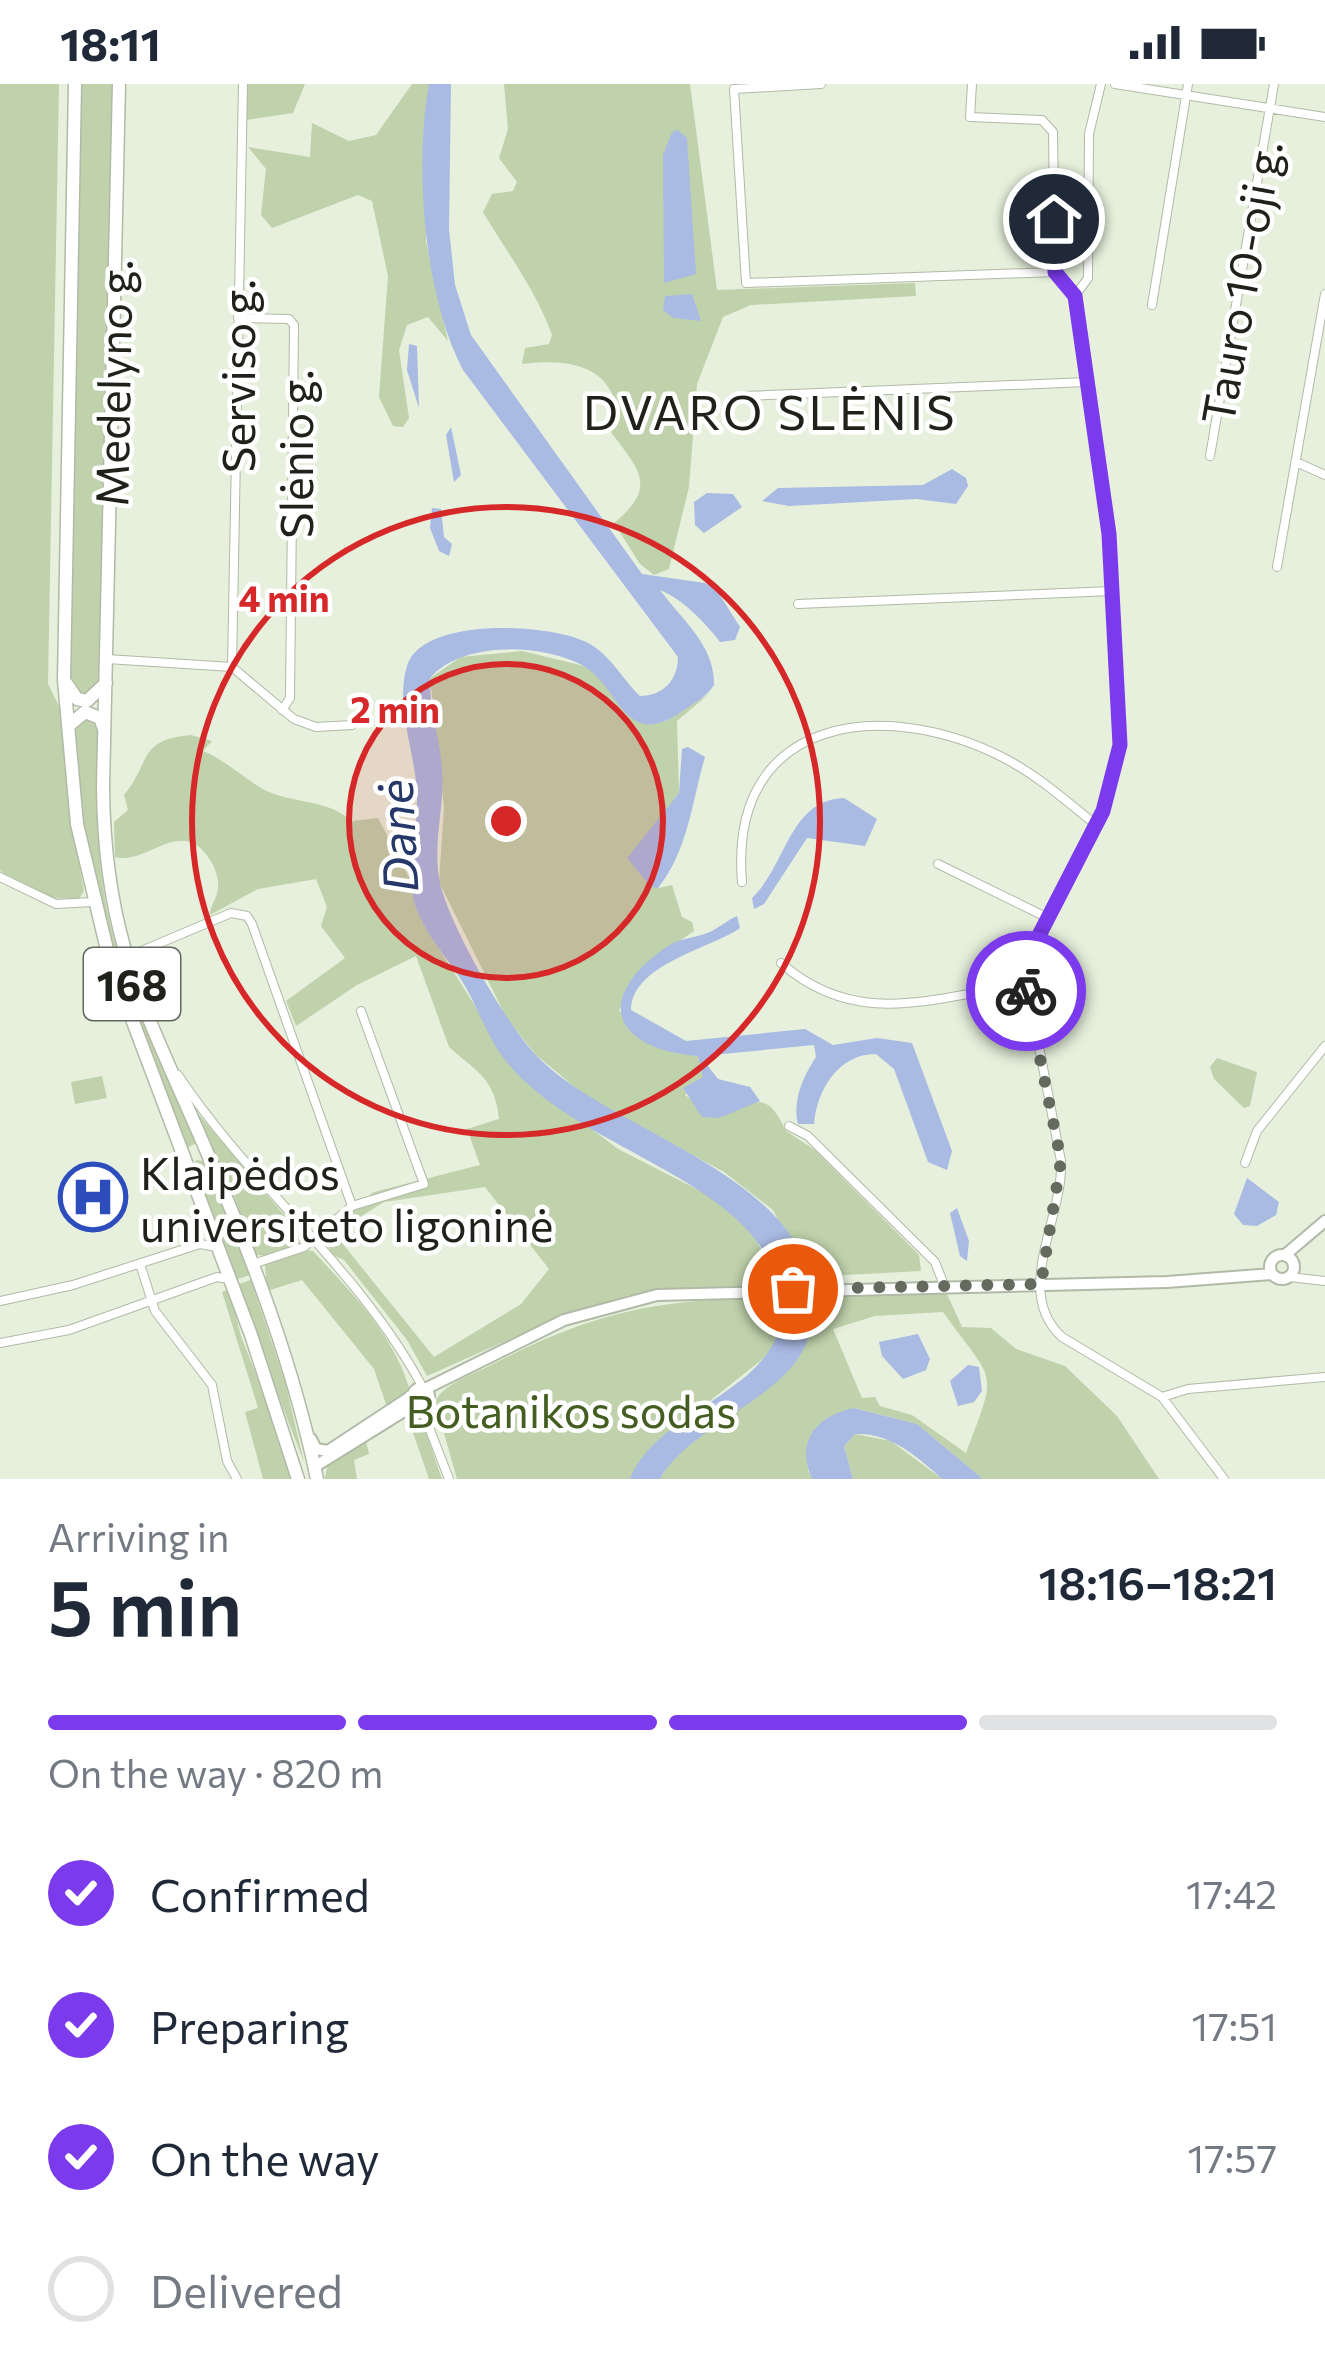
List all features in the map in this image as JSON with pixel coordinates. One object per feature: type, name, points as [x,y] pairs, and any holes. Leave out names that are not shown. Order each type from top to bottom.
[{"type":"main road","name":"Medelyno g.","points":[[64,680],[75,84]]},
{"type":"main road","name":"Medelyno g.","points":[[106,682],[119,84]]},
{"type":"main road","points":[[64,680],[77,699],[87,701],[101,693],[106,682]]},
{"type":"main road","name":"168","points":[[64,680],[66,731],[93,902],[298,1479]]},
{"type":"main road","name":"168","points":[[106,682],[104,853],[123,958],[252,1265],[319,1472]]},
{"type":"main road","points":[[66,731],[70,720],[85,712],[100,718],[105,730]]},
{"type":"main road","points":[[186,1161],[195,1151],[207,1152]]},
{"type":"main road","points":[[1290,1266],[1303,1243],[1325,1224]]},
{"type":"main road","points":[[1271,1268],[1290,1266]]},
{"type":"main road","points":[[305,1432],[316,1449],[328,1451],[534,1334],[612,1305],[681,1292],[1222,1278],[1290,1266]]},
{"type":"main road","points":[[294,1462],[319,1472],[424,1397]]},
{"type":"street","name":"Serviso g.","points":[[232,668],[243,84]]},
{"type":"street","points":[[821,84],[734,89],[746,283],[1055,272]]},
{"type":"street","points":[[972,84],[970,117],[1050,124],[1055,272],[1075,296],[1106,500],[1112,590],[1120,745],[1113,787],[1028,960],[1025,984],[1061,1160],[1041,1284],[1046,1319],[1055,1331],[1162,1397],[1224,1479]]},
{"type":"street","points":[[1075,296],[1088,278],[1089,134],[1101,84]]},
{"type":"street","points":[[1115,84],[1187,89],[1325,117]]},
{"type":"street","name":"Tauro 10-oji g.","points":[[1210,456],[1274,84]]},
{"type":"street","points":[[1152,305],[1187,89]]},
{"type":"street","points":[[1277,567],[1325,294]]},
{"type":"street","name":"Slėnio g.","points":[[238,318],[289,320],[294,325],[290,698],[282,710]]},
{"type":"street","points":[[743,396],[1087,382]]},
{"type":"street","points":[[1296,462],[1325,475]]},
{"type":"street","points":[[798,604],[1112,590]]},
{"type":"street","points":[[106,659],[232,668],[282,710],[316,727],[352,725]]},
{"type":"street","points":[[742,882],[741,833],[752,796],[781,758],[827,730],[842,727],[903,725],[980,747],[1021,768],[1095,824]]},
{"type":"street","points":[[938,864],[1048,918]]},
{"type":"street","points":[[0,877],[56,904],[93,902]]},
{"type":"street","points":[[123,958],[224,915],[247,916],[352,1206]]},
{"type":"street","points":[[782,963],[820,991],[871,1007],[1025,984]]},
{"type":"street","points":[[252,1265],[312,1241],[352,1206],[384,1192],[424,1184],[361,1011]]},
{"type":"street","points":[[1245,1162],[1257,1131],[1325,1046]]},
{"type":"street","points":[[160,1048],[214,1126],[372,1308],[413,1372],[449,1479]]},
{"type":"street","points":[[789,1126],[808,1136],[935,1262],[944,1285]]},
{"type":"street","points":[[0,1301],[200,1244],[210,1226]]},
{"type":"street","points":[[200,1244],[220,1253]]},
{"type":"street","points":[[140,1264],[152,1300],[206,1370],[226,1461],[238,1479]]},
{"type":"street","points":[[1290,1266],[1320,1281]]},
{"type":"street","points":[[0,1343],[69,1330],[224,1279]]},
{"type":"street","points":[[406,1361],[424,1397],[433,1432]]},
{"type":"street","points":[[413,1372],[430,1384],[424,1397]]},
{"type":"street","points":[[1162,1397],[1188,1389],[1325,1377]]},
{"type":"green space","points":[[0,84],[59,84],[48,684],[60,708],[67,795],[84,891],[79,899],[53,898],[0,871]]},
{"type":"green space","points":[[80,84],[114,84],[101,684],[82,697],[70,682],[68,591]]},
{"type":"green space","points":[[245,84],[305,84],[293,113],[246,120]]},
{"type":"green space","points":[[412,84],[429,84],[426,241],[448,341],[428,317],[407,325],[399,350],[409,418],[403,427],[393,426],[379,397],[388,276],[372,201],[358,195],[272,228],[261,215],[266,169],[248,147],[310,157],[312,123],[349,141],[376,135]]},
{"type":"green space","points":[[504,84],[690,84],[717,290],[915,283],[916,296],[751,305],[723,317],[697,384],[689,487],[669,569],[654,575],[640,564],[614,523],[637,498],[640,487],[635,465],[608,428],[618,414],[606,384],[569,364],[522,364],[525,348],[549,344],[552,335],[530,287],[483,212],[492,194],[513,191],[517,182],[499,158],[508,129]],"holes":[[[687,138],[688,183],[664,282]]]},
{"type":"green space","points":[[522,651],[584,666],[664,722],[709,694],[677,721],[679,793],[641,843],[658,888],[672,885],[682,917],[692,922],[694,931],[644,966],[619,1011],[698,1056],[704,1076],[685,1095],[719,1118],[753,1103],[767,1104],[786,1131],[815,1150],[919,1255],[921,1271],[807,1277],[773,1210],[724,1172],[587,1097],[536,1055],[507,1019],[439,882],[444,807],[430,678],[461,657]]},
{"type":"green space","points":[[94,716],[101,729],[99,842],[108,914],[127,982],[198,1142],[187,1148],[104,924],[84,837],[70,731],[77,718]]},
{"type":"green space","points":[[191,735],[212,741],[203,751],[272,793],[330,808],[352,821],[378,818],[411,881],[421,920],[516,1071],[618,1149],[716,1199],[752,1232],[779,1284],[629,1295],[559,1317],[427,1376],[407,1340],[344,1260],[333,1255],[319,1230],[374,1192],[480,1165],[467,1129],[499,1119],[493,1093],[482,1076],[449,1047],[416,956],[357,985],[296,1026],[286,1001],[345,958],[321,926],[327,907],[316,879],[258,889],[210,915],[218,881],[199,847],[176,841],[139,855],[115,857],[114,822],[128,810],[124,795],[153,747]],"holes":[[[485,1187],[549,1269],[521,1304],[434,1357],[334,1233],[384,1202]]]},
{"type":"green space","points":[[1217,1058],[1257,1072],[1250,1106],[1244,1108],[1214,1079],[1210,1067]]},
{"type":"green space","points":[[102,1076],[107,1098],[75,1104],[71,1082]]},
{"type":"green space","points":[[190,1104],[302,1236],[300,1244],[265,1256],[253,1254],[234,1195]]},
{"type":"green space","points":[[196,1160],[205,1161],[250,1275],[235,1280],[192,1169]]},
{"type":"green space","points":[[313,1251],[342,1282],[394,1352],[410,1391],[388,1410],[374,1369],[302,1280],[267,1291],[265,1265]]},
{"type":"green space","points":[[251,1280],[285,1382],[304,1462],[235,1285]]},
{"type":"green space","points":[[229,1289],[241,1336],[285,1449],[290,1479],[263,1479],[245,1412],[258,1408],[222,1292]]},
{"type":"green space","points":[[947,1294],[962,1327],[991,1328],[1016,1349],[1065,1366],[1117,1416],[1159,1479],[983,1479],[917,1424],[855,1408],[808,1470],[812,1479],[660,1479],[678,1453],[771,1385],[790,1364],[804,1335],[812,1297]],"holes":[[[943,1312],[986,1377],[984,1405],[966,1453],[912,1415],[880,1406],[875,1397],[862,1398],[833,1329],[875,1316]]]},
{"type":"green space","name":"Botanikos sodas","points":[[781,1296],[777,1338],[769,1354],[658,1442],[630,1479],[457,1479],[435,1402],[457,1381],[563,1332],[630,1311]]},
{"type":"green space","points":[[407,1415],[421,1418],[442,1479],[429,1479]]},
{"type":"green space","points":[[855,1434],[891,1441],[942,1479],[853,1479],[844,1446]]},
{"type":"green space","points":[[366,1441],[369,1454],[354,1460],[357,1479],[325,1479],[327,1467]]},
{"type":"water","points":[[429,84],[451,84],[449,229],[455,285],[471,335],[642,574],[705,583],[716,589],[740,627],[735,640],[720,642],[692,612],[660,590],[703,645],[714,685],[698,701],[660,723],[633,719],[582,665],[545,653],[481,652],[461,657],[430,678],[442,769],[439,878],[452,918],[493,995],[534,1053],[570,1084],[714,1168],[758,1200],[792,1237],[810,1281],[809,1334],[800,1356],[764,1393],[694,1442],[660,1479],[630,1479],[646,1453],[752,1370],[772,1347],[781,1318],[778,1283],[760,1245],[730,1214],[693,1187],[565,1113],[527,1084],[498,1050],[414,901],[416,785],[403,699],[407,666],[418,650],[462,632],[520,629],[572,637],[604,655],[640,696],[668,685],[678,657],[463,370],[439,306],[426,230],[422,153]]},
{"type":"water","points":[[678,130],[687,138],[696,274],[664,283],[663,155],[672,132]]},
{"type":"water","points":[[692,294],[701,321],[673,318],[663,310],[665,296]]},
{"type":"water","points":[[409,344],[417,346],[419,408],[407,370]]},
{"type":"water","points":[[451,427],[461,475],[454,482],[446,435]]},
{"type":"water","points":[[952,469],[966,478],[968,486],[956,504],[916,499],[789,506],[762,501],[778,488],[923,485]]},
{"type":"water","points":[[707,493],[733,494],[742,507],[704,533],[695,525],[694,502]]},
{"type":"water","points":[[432,508],[441,509],[444,537],[452,544],[449,556],[439,551],[430,528]]},
{"type":"water","points":[[688,747],[705,757],[688,825],[668,874],[658,888],[651,887],[627,858],[679,793],[682,749]]},
{"type":"water","points":[[844,798],[877,819],[865,846],[807,838],[764,904],[754,909],[752,898],[800,822],[811,810]]},
{"type":"water","points":[[737,916],[740,928],[658,969],[644,981],[631,1010],[686,1041],[805,1029],[833,1045],[877,1038],[912,1043],[952,1151],[947,1170],[928,1162],[894,1069],[876,1054],[851,1060],[832,1076],[814,1124],[798,1124],[796,1107],[816,1057],[814,1045],[712,1055],[708,1066],[718,1079],[750,1087],[760,1101],[719,1118],[702,1117],[683,1088],[703,1077],[698,1056],[646,1043],[630,1032],[622,1018],[622,1001],[644,965],[673,943],[707,933]]},
{"type":"water","points":[[1247,1178],[1279,1202],[1276,1215],[1257,1226],[1243,1225],[1234,1214]]},
{"type":"water","points":[[957,1208],[969,1241],[967,1261],[960,1256],[950,1213]]},
{"type":"water","points":[[918,1334],[930,1359],[926,1370],[903,1379],[882,1356],[879,1342]]},
{"type":"water","points":[[968,1365],[979,1367],[982,1391],[974,1402],[958,1406],[950,1381]]},
{"type":"water","points":[[854,1408],[917,1424],[983,1479],[942,1479],[892,1442],[855,1434],[844,1446],[853,1479],[812,1479],[806,1453],[813,1432],[829,1417]]},
{"type":"way so far","points":[[793,1289],[1041,1284],[1061,1184],[1061,1160],[1026,991]]},
{"type":"place","name":"Klaipėdos universiteto ligoninė","points":[[93,1197]]},
{"type":"district","name":"DVARO SLĖNIS","points":[[770,410]]},
{"type":"route","points":[[1026,991],[1032,949],[1103,811],[1113,787],[1120,745],[1103,484],[1075,296],[1055,272],[1054,219]]},
{"type":"water label","name":"Danė","points":[[396,836]]}]
